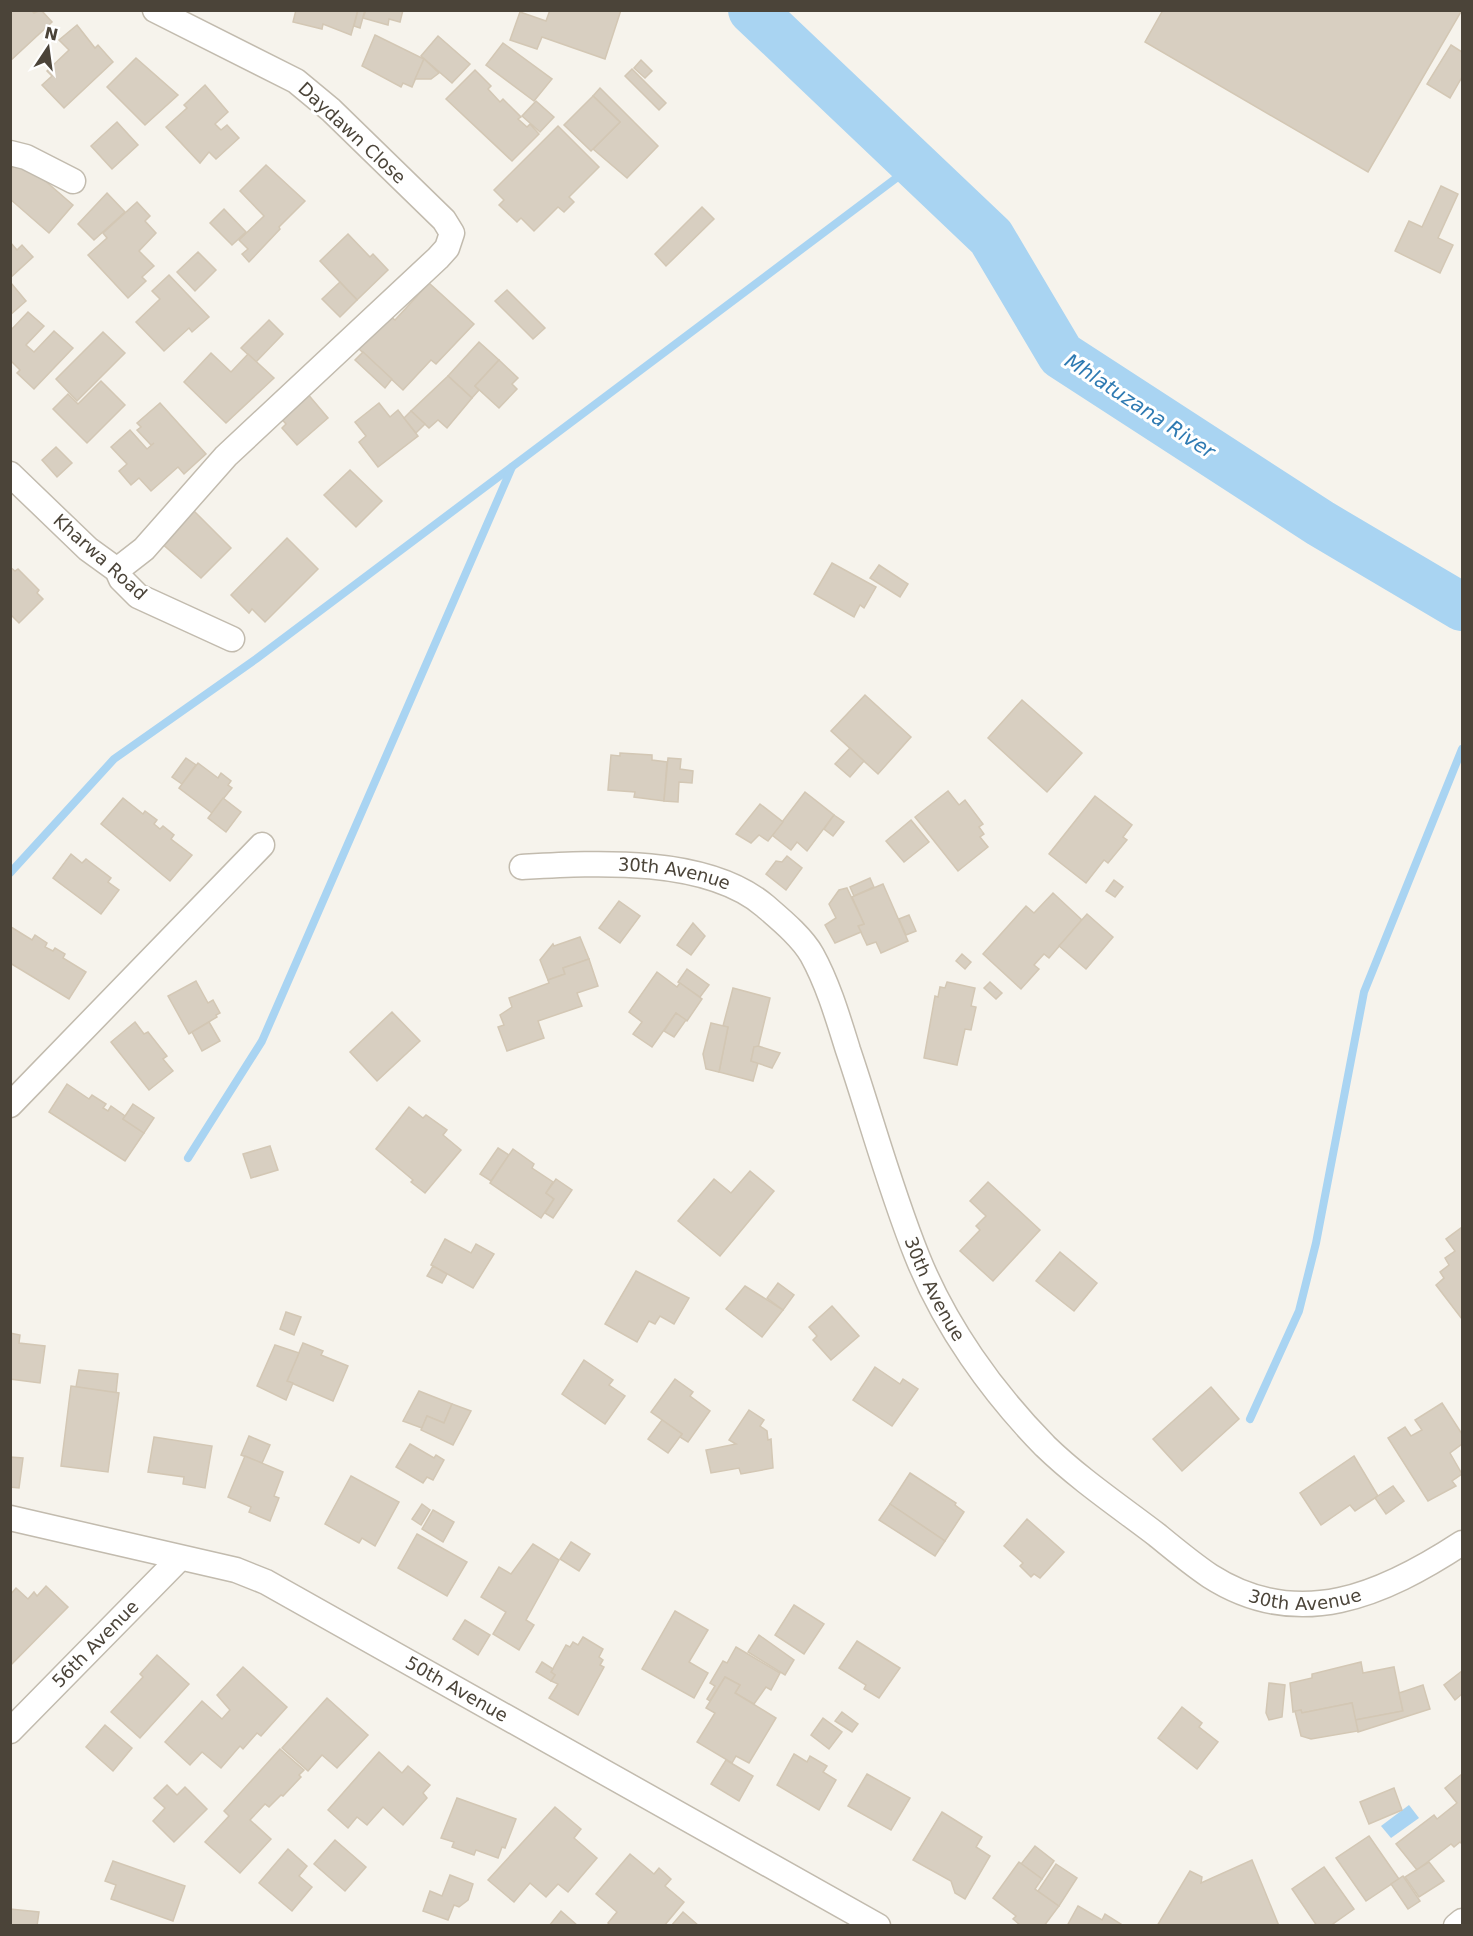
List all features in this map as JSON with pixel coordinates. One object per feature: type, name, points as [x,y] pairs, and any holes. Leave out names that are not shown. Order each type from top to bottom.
[{"type":"street","name":"Daydawn Close","points":[[117,570],[144,549],[234,448],[438,258],[447,248],[452,229],[331,110],[296,81],[155,10]]},
{"type":"street","points":[[10,153],[26,157],[73,181]]},
{"type":"street","name":"Kharwa Road","points":[[10,474],[88,549],[117,570],[121,579],[138,597],[232,639]]},
{"type":"street","points":[[10,1105],[262,845]]},
{"type":"street","name":"30th Avenue","points":[[522,867],[637,864],[684,872],[742,890],[781,920],[811,952],[838,1019],[916,1256],[942,1310],[965,1348],[1046,1446],[1093,1486],[1212,1577],[1247,1594],[1275,1602],[1325,1605],[1360,1596],[1431,1563],[1462,1543]]},
{"type":"street","name":"50th Avenue","points":[[10,1518],[236,1570],[266,1582],[878,1926]]},
{"type":"street","name":"56th Avenue","points":[[10,1731],[180,1558]]},
{"type":"street","points":[[1456,1926],[1462,1921]]},
{"type":"water","points":[[1409,1805],[1419,1818],[1391,1838],[1381,1826]]},
{"type":"building","points":[[10,10],[31,10],[34,13],[41,10],[52,22],[10,61]]},
{"type":"building","points":[[296,10],[358,10],[351,35],[323,24],[322,29],[293,22]]},
{"type":"building","points":[[358,10],[365,10],[360,28],[354,26]]},
{"type":"building","points":[[366,10],[403,10],[400,22],[389,19],[388,25],[363,18]]},
{"type":"building","points":[[550,10],[621,10],[605,59],[542,37],[537,49],[510,40],[520,12],[546,21]]},
{"type":"building","points":[[1163,10],[1462,10],[1368,172],[1145,42]]},
{"type":"building","points":[[77,25],[95,48],[98,45],[113,62],[64,108],[42,85],[52,76],[47,71],[69,50],[59,40]]},
{"type":"building","points":[[375,35],[424,59],[412,87],[403,83],[401,87],[362,66]]},
{"type":"building","points":[[438,36],[470,64],[452,83],[421,56]]},
{"type":"building","points":[[503,43],[552,79],[534,101],[486,65]]},
{"type":"building","points":[[1451,45],[1462,52],[1462,77],[1450,98],[1427,84]]},
{"type":"building","points":[[136,58],[178,95],[145,125],[107,87]]},
{"type":"building","points":[[424,59],[439,73],[431,79],[415,79]]},
{"type":"building","points":[[641,60],[652,71],[645,78],[634,68]]},
{"type":"building","points":[[632,69],[666,103],[659,110],[625,76]]},
{"type":"building","points":[[475,70],[491,86],[488,89],[500,102],[503,99],[521,117],[518,119],[527,127],[530,124],[539,134],[512,161],[446,99]]},
{"type":"building","points":[[205,85],[228,112],[215,124],[221,130],[227,125],[239,138],[216,159],[209,152],[200,163],[166,127],[187,108],[184,105]]},
{"type":"building","points":[[600,88],[658,146],[627,178],[593,149],[620,122],[593,96]]},
{"type":"building","points":[[593,96],[620,122],[591,151],[564,125]]},
{"type":"building","points":[[536,101],[554,117],[540,132],[522,116]]},
{"type":"building","points":[[117,122],[138,145],[112,169],[91,146]]},
{"type":"building","points":[[558,126],[599,167],[569,197],[574,202],[564,212],[558,207],[534,231],[521,218],[517,222],[499,205],[504,200],[494,190]]},
{"type":"building","points":[[20,159],[73,205],[49,233],[10,199],[10,170]]},
{"type":"building","points":[[266,165],[305,201],[249,262],[242,254],[248,249],[239,240],[264,216],[240,191]]},
{"type":"building","points":[[1441,186],[1458,194],[1438,238],[1453,245],[1440,273],[1395,251],[1409,221],[1422,227]]},
{"type":"building","points":[[107,193],[125,212],[94,240],[78,224]]},
{"type":"building","points":[[137,202],[150,216],[145,221],[156,233],[139,251],[154,266],[142,277],[146,281],[128,298],[88,255],[107,238],[103,233]]},
{"type":"building","points":[[702,207],[714,219],[666,266],[655,254]]},
{"type":"building","points":[[224,209],[246,232],[232,245],[210,223]]},
{"type":"building","points":[[348,234],[370,257],[373,254],[388,270],[357,300],[320,261]]},
{"type":"building","points":[[10,242],[17,250],[22,245],[33,257],[10,278]]},
{"type":"building","points":[[198,252],[216,270],[195,291],[177,272]]},
{"type":"building","points":[[169,275],[209,317],[192,332],[189,328],[164,351],[136,322],[160,299],[152,291]]},
{"type":"building","points":[[340,282],[357,300],[340,317],[322,299]]},
{"type":"building","points":[[10,283],[26,301],[10,315]]},
{"type":"building","points":[[429,283],[474,324],[436,364],[431,360],[403,390],[359,349],[390,316],[395,320]]},
{"type":"building","points":[[507,290],[545,328],[533,339],[495,301]]},
{"type":"building","points":[[28,312],[44,326],[26,345],[34,352],[54,331],[73,348],[34,389],[17,373],[20,370],[10,360],[10,331]]},
{"type":"building","points":[[269,320],[283,334],[256,362],[241,348]]},
{"type":"building","points":[[103,332],[125,353],[77,401],[56,379]]},
{"type":"building","points":[[479,342],[499,360],[475,386],[479,390],[472,398],[448,376]]},
{"type":"building","points":[[363,352],[392,379],[385,388],[355,360]]},
{"type":"building","points":[[211,353],[231,372],[248,354],[274,378],[226,423],[184,382]]},
{"type":"building","points":[[499,360],[518,378],[512,384],[517,389],[499,408],[475,386]]},
{"type":"building","points":[[448,376],[472,398],[447,428],[438,420],[429,428],[411,411]]},
{"type":"building","points":[[101,381],[125,405],[87,443],[53,409],[68,394],[78,404]]},
{"type":"building","points":[[306,392],[328,418],[297,445],[282,428],[286,424],[278,415]]},
{"type":"building","points":[[160,403],[206,454],[184,474],[178,467],[151,491],[139,478],[131,485],[119,471],[127,464],[111,447],[130,430],[147,449],[154,443],[151,445],[137,430],[141,427],[137,423]]},
{"type":"building","points":[[379,403],[390,417],[398,410],[418,436],[378,467],[359,442],[366,436],[355,422]]},
{"type":"building","points":[[411,411],[425,424],[416,433],[404,418]]},
{"type":"building","points":[[56,447],[72,463],[57,477],[42,460]]},
{"type":"building","points":[[350,470],[382,501],[356,527],[324,495]]},
{"type":"building","points":[[194,511],[231,548],[201,578],[159,541],[166,539]]},
{"type":"building","points":[[287,538],[318,569],[265,622],[252,609],[249,613],[231,595]]},
{"type":"building","points":[[832,563],[876,587],[864,608],[860,605],[854,617],[814,594]]},
{"type":"building","points":[[879,565],[908,584],[900,597],[870,578]]},
{"type":"building","points":[[10,567],[15,571],[18,569],[39,590],[37,593],[43,599],[19,623],[10,614]]},
{"type":"building","points":[[865,695],[911,737],[878,774],[831,731]]},
{"type":"building","points":[[1022,700],[1082,753],[1047,792],[988,738]]},
{"type":"building","points":[[850,748],[864,761],[850,777],[835,764]]},
{"type":"building","points":[[620,753],[652,755],[652,760],[667,762],[664,801],[634,797],[635,792],[608,790],[611,755],[620,756]]},
{"type":"building","points":[[186,758],[196,765],[182,784],[172,777]]},
{"type":"building","points":[[668,758],[681,759],[680,769],[693,771],[692,783],[679,782],[678,802],[664,801]]},
{"type":"building","points":[[198,763],[218,778],[221,773],[231,781],[228,785],[232,788],[212,813],[179,788]]},
{"type":"building","points":[[948,791],[959,805],[965,800],[983,824],[979,827],[984,834],[980,837],[988,847],[958,871],[915,817]]},
{"type":"building","points":[[805,792],[834,815],[807,851],[797,842],[791,850],[772,835]]},
{"type":"building","points":[[1095,796],[1132,825],[1123,837],[1127,840],[1108,863],[1104,860],[1086,883],[1049,854]]},
{"type":"building","points":[[123,798],[143,814],[145,811],[157,820],[154,824],[160,829],[163,826],[174,835],[171,839],[192,855],[170,881],[101,824]]},
{"type":"building","points":[[223,798],[241,812],[226,832],[208,818]]},
{"type":"building","points":[[760,804],[783,822],[768,841],[759,835],[751,843],[736,834]]},
{"type":"building","points":[[834,815],[844,822],[833,836],[824,829]]},
{"type":"building","points":[[911,820],[929,842],[904,862],[886,841]]},
{"type":"building","points":[[71,854],[82,863],[86,859],[111,878],[108,882],[119,890],[101,914],[53,878]]},
{"type":"building","points":[[787,856],[802,868],[786,890],[766,874],[776,861],[782,862]]},
{"type":"building","points":[[870,878],[874,887],[854,896],[850,887]]},
{"type":"building","points":[[1114,880],[1123,887],[1115,897],[1106,891]]},
{"type":"building","points":[[883,884],[908,941],[881,953],[876,942],[867,945],[858,926],[864,924],[852,897]]},
{"type":"building","points":[[847,888],[864,924],[858,926],[861,932],[835,943],[825,925],[836,918],[829,904],[839,890]]},
{"type":"building","points":[[1053,893],[1082,920],[1049,958],[1044,954],[1034,965],[1039,969],[1021,989],[983,954],[1026,906],[1034,913]]},
{"type":"building","points":[[619,901],[640,916],[620,943],[599,928]]},
{"type":"building","points":[[1087,914],[1113,937],[1086,969],[1059,946]]},
{"type":"building","points":[[909,915],[916,931],[906,935],[899,919]]},
{"type":"building","points":[[693,923],[705,936],[691,955],[677,945]]},
{"type":"building","points":[[11,927],[32,940],[35,935],[47,943],[45,947],[53,951],[55,948],[65,954],[63,958],[86,972],[69,999],[10,963]]},
{"type":"building","points":[[580,937],[589,959],[563,968],[565,974],[548,980],[540,960],[553,944],[554,946]]},
{"type":"building","points":[[962,954],[971,962],[965,969],[956,961]]},
{"type":"building","points":[[589,959],[598,986],[577,993],[582,1006],[538,1021],[544,1038],[507,1051],[498,1027],[504,1025],[500,1015],[512,1007],[509,998],[549,983],[548,980],[565,974],[563,968]]},
{"type":"building","points":[[687,969],[709,985],[700,997],[678,982]]},
{"type":"building","points":[[657,972],[677,987],[680,983],[702,999],[687,1021],[676,1013],[652,1047],[633,1034],[642,1022],[629,1012]]},
{"type":"building","points":[[196,981],[208,1003],[213,1000],[220,1013],[189,1034],[168,996]]},
{"type":"building","points":[[947,982],[975,988],[971,1006],[976,1007],[971,1030],[965,1029],[957,1065],[924,1058],[935,996],[938,997],[940,987],[945,988]]},
{"type":"building","points":[[990,982],[1002,993],[996,999],[984,988]]},
{"type":"building","points":[[733,988],[770,998],[758,1048],[754,1047],[751,1061],[758,1063],[753,1081],[719,1072],[728,1027],[723,1026]]},
{"type":"building","points":[[392,1012],[420,1041],[377,1081],[350,1052]]},
{"type":"building","points":[[676,1013],[686,1020],[674,1037],[664,1031]]},
{"type":"building","points":[[135,1022],[144,1034],[148,1032],[167,1056],[163,1059],[173,1071],[149,1090],[111,1042]]},
{"type":"building","points":[[209,1022],[220,1041],[202,1051],[192,1032]]},
{"type":"building","points":[[711,1023],[728,1027],[719,1072],[706,1069],[703,1054]]},
{"type":"building","points":[[758,1046],[780,1053],[772,1068],[751,1061],[754,1047]]},
{"type":"building","points":[[67,1084],[89,1099],[92,1095],[106,1104],[103,1108],[108,1111],[111,1106],[125,1116],[123,1119],[144,1133],[125,1161],[49,1112]]},
{"type":"building","points":[[133,1104],[154,1118],[144,1133],[123,1119]]},
{"type":"building","points":[[409,1107],[423,1118],[426,1115],[447,1130],[443,1135],[461,1150],[425,1193],[376,1149]]},
{"type":"building","points":[[270,1146],[278,1170],[251,1178],[243,1154]]},
{"type":"building","points":[[498,1148],[509,1155],[491,1181],[480,1174]]},
{"type":"building","points":[[513,1149],[534,1164],[532,1168],[553,1182],[546,1193],[554,1199],[541,1218],[490,1183]]},
{"type":"building","points":[[750,1171],[774,1191],[720,1256],[678,1221],[714,1179],[731,1193]]},
{"type":"building","points":[[556,1179],[572,1190],[553,1218],[545,1213],[554,1199],[546,1193]]},
{"type":"building","points":[[988,1182],[1040,1230],[993,1281],[960,1251],[980,1230],[976,1226],[986,1216],[970,1201]]},
{"type":"building","points":[[1461,1228],[1462,1319],[1436,1285],[1444,1278],[1440,1272],[1449,1265],[1445,1258],[1455,1251],[1446,1239]]},
{"type":"building","points":[[445,1239],[471,1253],[476,1244],[494,1254],[473,1288],[431,1265]]},
{"type":"building","points":[[1060,1252],[1097,1283],[1074,1311],[1036,1281]]},
{"type":"building","points":[[433,1266],[447,1274],[442,1283],[427,1276]]},
{"type":"building","points":[[636,1271],[689,1298],[674,1324],[660,1316],[655,1324],[649,1321],[637,1342],[605,1324]]},
{"type":"building","points":[[778,1283],[794,1295],[783,1310],[767,1298]]},
{"type":"building","points":[[745,1286],[783,1310],[762,1337],[726,1309]]},
{"type":"building","points":[[832,1306],[859,1336],[831,1360],[813,1340],[817,1336],[809,1327]]},
{"type":"building","points":[[286,1312],[301,1317],[294,1335],[280,1329]]},
{"type":"building","points":[[10,1333],[20,1335],[19,1343],[45,1346],[40,1383],[10,1379]]},
{"type":"building","points":[[303,1343],[323,1351],[321,1355],[348,1366],[333,1401],[287,1381]]},
{"type":"building","points":[[275,1345],[299,1353],[287,1381],[293,1383],[286,1400],[257,1386]]},
{"type":"building","points":[[584,1360],[613,1380],[609,1385],[625,1396],[605,1424],[562,1394]]},
{"type":"building","points":[[875,1367],[900,1384],[903,1379],[918,1389],[892,1426],[853,1400]]},
{"type":"building","points":[[79,1370],[118,1374],[116,1393],[76,1387]]},
{"type":"building","points":[[675,1379],[693,1392],[690,1396],[710,1411],[688,1442],[680,1437],[682,1434],[651,1412]]},
{"type":"building","points":[[71,1386],[119,1393],[108,1472],[61,1466]]},
{"type":"building","points":[[1211,1387],[1239,1419],[1182,1471],[1153,1439]]},
{"type":"building","points":[[419,1391],[452,1404],[444,1423],[427,1416],[422,1428],[403,1421]]},
{"type":"building","points":[[1442,1403],[1462,1434],[1462,1444],[1450,1453],[1462,1474],[1452,1481],[1456,1486],[1428,1501],[1388,1438],[1405,1427],[1411,1436],[1422,1430],[1415,1420]]},
{"type":"building","points":[[452,1404],[471,1411],[453,1445],[421,1430],[427,1416],[444,1423]]},
{"type":"building","points":[[749,1410],[764,1420],[760,1426],[767,1431],[768,1440],[771,1439],[773,1468],[741,1474],[739,1468],[711,1473],[706,1450],[736,1444],[729,1440]]},
{"type":"building","points":[[662,1420],[682,1434],[668,1453],[648,1439]]},
{"type":"building","points":[[249,1436],[270,1445],[262,1463],[241,1455]]},
{"type":"building","points":[[154,1437],[212,1446],[205,1488],[183,1484],[184,1477],[148,1472]]},
{"type":"building","points":[[410,1444],[434,1458],[436,1455],[444,1460],[433,1480],[427,1477],[423,1483],[396,1467]]},
{"type":"building","points":[[245,1456],[283,1472],[274,1496],[279,1498],[270,1521],[249,1512],[251,1507],[228,1497]]},
{"type":"building","points":[[1354,1456],[1378,1496],[1355,1511],[1350,1505],[1321,1525],[1300,1493]]},
{"type":"building","points":[[10,1457],[23,1458],[19,1488],[10,1487]]},
{"type":"building","points":[[910,1473],[956,1503],[955,1505],[964,1512],[945,1541],[890,1504]]},
{"type":"building","points":[[351,1476],[399,1502],[375,1546],[362,1538],[359,1543],[325,1524]]},
{"type":"building","points":[[1393,1486],[1404,1501],[1386,1514],[1375,1498]]},
{"type":"building","points":[[422,1504],[430,1510],[421,1525],[412,1519]]},
{"type":"building","points":[[890,1504],[945,1541],[935,1556],[879,1520]]},
{"type":"building","points":[[433,1510],[454,1522],[443,1542],[422,1529]]},
{"type":"building","points":[[1027,1519],[1064,1552],[1040,1578],[1034,1574],[1031,1577],[1020,1566],[1023,1563],[1004,1546]]},
{"type":"building","points":[[417,1534],[467,1562],[447,1596],[398,1568]]},
{"type":"building","points":[[571,1542],[590,1554],[579,1571],[560,1559]]},
{"type":"building","points":[[533,1544],[559,1560],[526,1620],[534,1625],[519,1650],[493,1634],[506,1612],[481,1597],[499,1567],[511,1574]]},
{"type":"building","points":[[46,1586],[68,1607],[10,1666],[10,1595],[16,1588],[28,1599],[34,1592],[37,1596]]},
{"type":"building","points":[[794,1605],[824,1624],[804,1654],[775,1635]]},
{"type":"building","points":[[675,1611],[708,1630],[689,1662],[708,1673],[694,1698],[642,1669]]},
{"type":"building","points":[[465,1620],[490,1635],[478,1655],[453,1639]]},
{"type":"building","points":[[759,1635],[794,1660],[785,1675],[748,1652]]},
{"type":"building","points":[[583,1637],[603,1649],[599,1657],[603,1660],[600,1665],[604,1667],[578,1715],[549,1698],[558,1684],[551,1681],[555,1675],[551,1672],[566,1645],[570,1647],[573,1642],[578,1645]]},
{"type":"building","points":[[857,1641],[900,1668],[879,1698],[864,1689],[866,1685],[839,1668]]},
{"type":"building","points":[[736,1647],[780,1673],[771,1690],[766,1687],[754,1704],[735,1693],[740,1685],[725,1677],[710,1701],[707,1699],[715,1686],[710,1683],[723,1661],[727,1663]]},
{"type":"building","points":[[157,1655],[189,1684],[140,1738],[111,1712],[143,1677],[140,1674]]},
{"type":"building","points":[[542,1662],[553,1669],[551,1672],[555,1675],[551,1681],[536,1672]]},
{"type":"building","points":[[1361,1662],[1363,1673],[1394,1667],[1403,1711],[1355,1720],[1352,1703],[1302,1713],[1301,1710],[1293,1712],[1290,1683],[1312,1678],[1312,1674]]},
{"type":"building","points":[[243,1667],[287,1707],[261,1736],[257,1733],[243,1749],[240,1746],[221,1768],[202,1752],[190,1765],[165,1742],[202,1701],[222,1719],[230,1710],[217,1695]]},
{"type":"building","points":[[1462,1671],[1462,1694],[1455,1700],[1444,1685]]},
{"type":"building","points":[[725,1677],[740,1685],[735,1693],[776,1718],[749,1763],[736,1756],[732,1763],[697,1742],[715,1713],[706,1708]]},
{"type":"building","points":[[1269,1683],[1285,1685],[1282,1717],[1269,1720],[1266,1713]]},
{"type":"building","points":[[1423,1685],[1430,1709],[1358,1732],[1355,1720],[1403,1711],[1399,1693]]},
{"type":"building","points":[[327,1698],[368,1735],[337,1768],[322,1755],[308,1771],[282,1748]]},
{"type":"building","points":[[1352,1703],[1358,1731],[1311,1739],[1301,1736],[1295,1711],[1301,1710],[1302,1713]]},
{"type":"building","points":[[1182,1707],[1202,1723],[1199,1727],[1218,1742],[1197,1769],[1158,1738]]},
{"type":"building","points":[[842,1712],[858,1724],[852,1732],[835,1721]]},
{"type":"building","points":[[823,1718],[842,1732],[829,1749],[811,1735]]},
{"type":"building","points":[[105,1725],[132,1748],[113,1771],[86,1747]]},
{"type":"building","points":[[280,1749],[304,1770],[299,1775],[301,1777],[283,1796],[281,1795],[269,1807],[265,1804],[250,1820],[271,1839],[240,1873],[205,1842],[229,1816],[224,1811]]},
{"type":"building","points":[[379,1752],[402,1773],[408,1766],[430,1785],[423,1793],[427,1798],[403,1825],[383,1807],[367,1825],[357,1817],[348,1828],[328,1810]]},
{"type":"building","points":[[794,1754],[807,1762],[810,1756],[827,1766],[823,1772],[836,1780],[819,1810],[777,1785]]},
{"type":"building","points":[[726,1760],[753,1776],[739,1801],[711,1784]]},
{"type":"building","points":[[867,1774],[910,1798],[891,1830],[848,1806]]},
{"type":"building","points":[[1462,1774],[1462,1844],[1460,1842],[1454,1847],[1451,1844],[1417,1870],[1396,1844],[1434,1815],[1437,1819],[1457,1803],[1445,1788]]},
{"type":"building","points":[[167,1785],[177,1795],[185,1787],[207,1809],[174,1842],[153,1821],[165,1808],[154,1798]]},
{"type":"building","points":[[1394,1788],[1402,1810],[1369,1824],[1360,1802]]},
{"type":"building","points":[[457,1798],[516,1819],[505,1848],[502,1847],[498,1858],[476,1850],[474,1855],[452,1847],[454,1842],[441,1838]]},
{"type":"building","points":[[555,1807],[581,1829],[574,1838],[597,1858],[568,1892],[558,1884],[546,1897],[530,1883],[514,1902],[488,1880]]},
{"type":"building","points":[[942,1812],[982,1837],[976,1847],[990,1856],[965,1899],[955,1893],[951,1881],[913,1860]]},
{"type":"building","points":[[1369,1836],[1399,1879],[1366,1901],[1336,1858]]},
{"type":"building","points":[[335,1840],[366,1867],[345,1891],[314,1864]]},
{"type":"building","points":[[1035,1846],[1054,1861],[1042,1879],[1021,1864]]},
{"type":"building","points":[[288,1849],[307,1866],[299,1876],[312,1887],[292,1911],[259,1883]]},
{"type":"building","points":[[630,1854],[654,1874],[659,1868],[671,1879],[665,1886],[684,1902],[664,1926],[611,1926],[608,1923],[617,1912],[596,1894]]},
{"type":"building","points":[[1252,1860],[1279,1926],[1157,1926],[1190,1871],[1202,1877],[1201,1883]]},
{"type":"building","points":[[113,1861],[185,1886],[173,1921],[111,1899],[116,1885],[105,1881]]},
{"type":"building","points":[[1019,1862],[1042,1879],[1035,1889],[1059,1906],[1044,1926],[1021,1926],[1013,1919],[1016,1916],[993,1898]]},
{"type":"building","points":[[1429,1862],[1444,1881],[1419,1897],[1405,1877]]},
{"type":"building","points":[[1056,1864],[1077,1878],[1059,1906],[1038,1891]]},
{"type":"building","points":[[1324,1867],[1354,1909],[1330,1926],[1317,1926],[1292,1889]]},
{"type":"building","points":[[450,1875],[473,1884],[468,1900],[459,1907],[454,1905],[448,1920],[423,1911],[430,1891],[442,1896]]},
{"type":"building","points":[[1403,1876],[1420,1901],[1408,1909],[1391,1884]]},
{"type":"building","points":[[1078,1906],[1102,1920],[1105,1914],[1124,1926],[1067,1926]]},
{"type":"building","points":[[10,1909],[39,1912],[37,1926],[10,1926]]},
{"type":"building","points":[[561,1911],[578,1926],[549,1926]]},
{"type":"building","points":[[683,1912],[699,1926],[671,1926]]},
{"type":"waterway","name":"Mhlatuzana River","points":[[752,10],[991,237],[1061,355],[1320,523],[1462,607]]},
{"type":"waterway","points":[[10,873],[114,759],[256,659],[915,164]]},
{"type":"waterway","points":[[188,1158],[262,1041],[512,467]]},
{"type":"waterway","points":[[1250,1419],[1299,1311],[1316,1243],[1364,992],[1462,749]]}]
